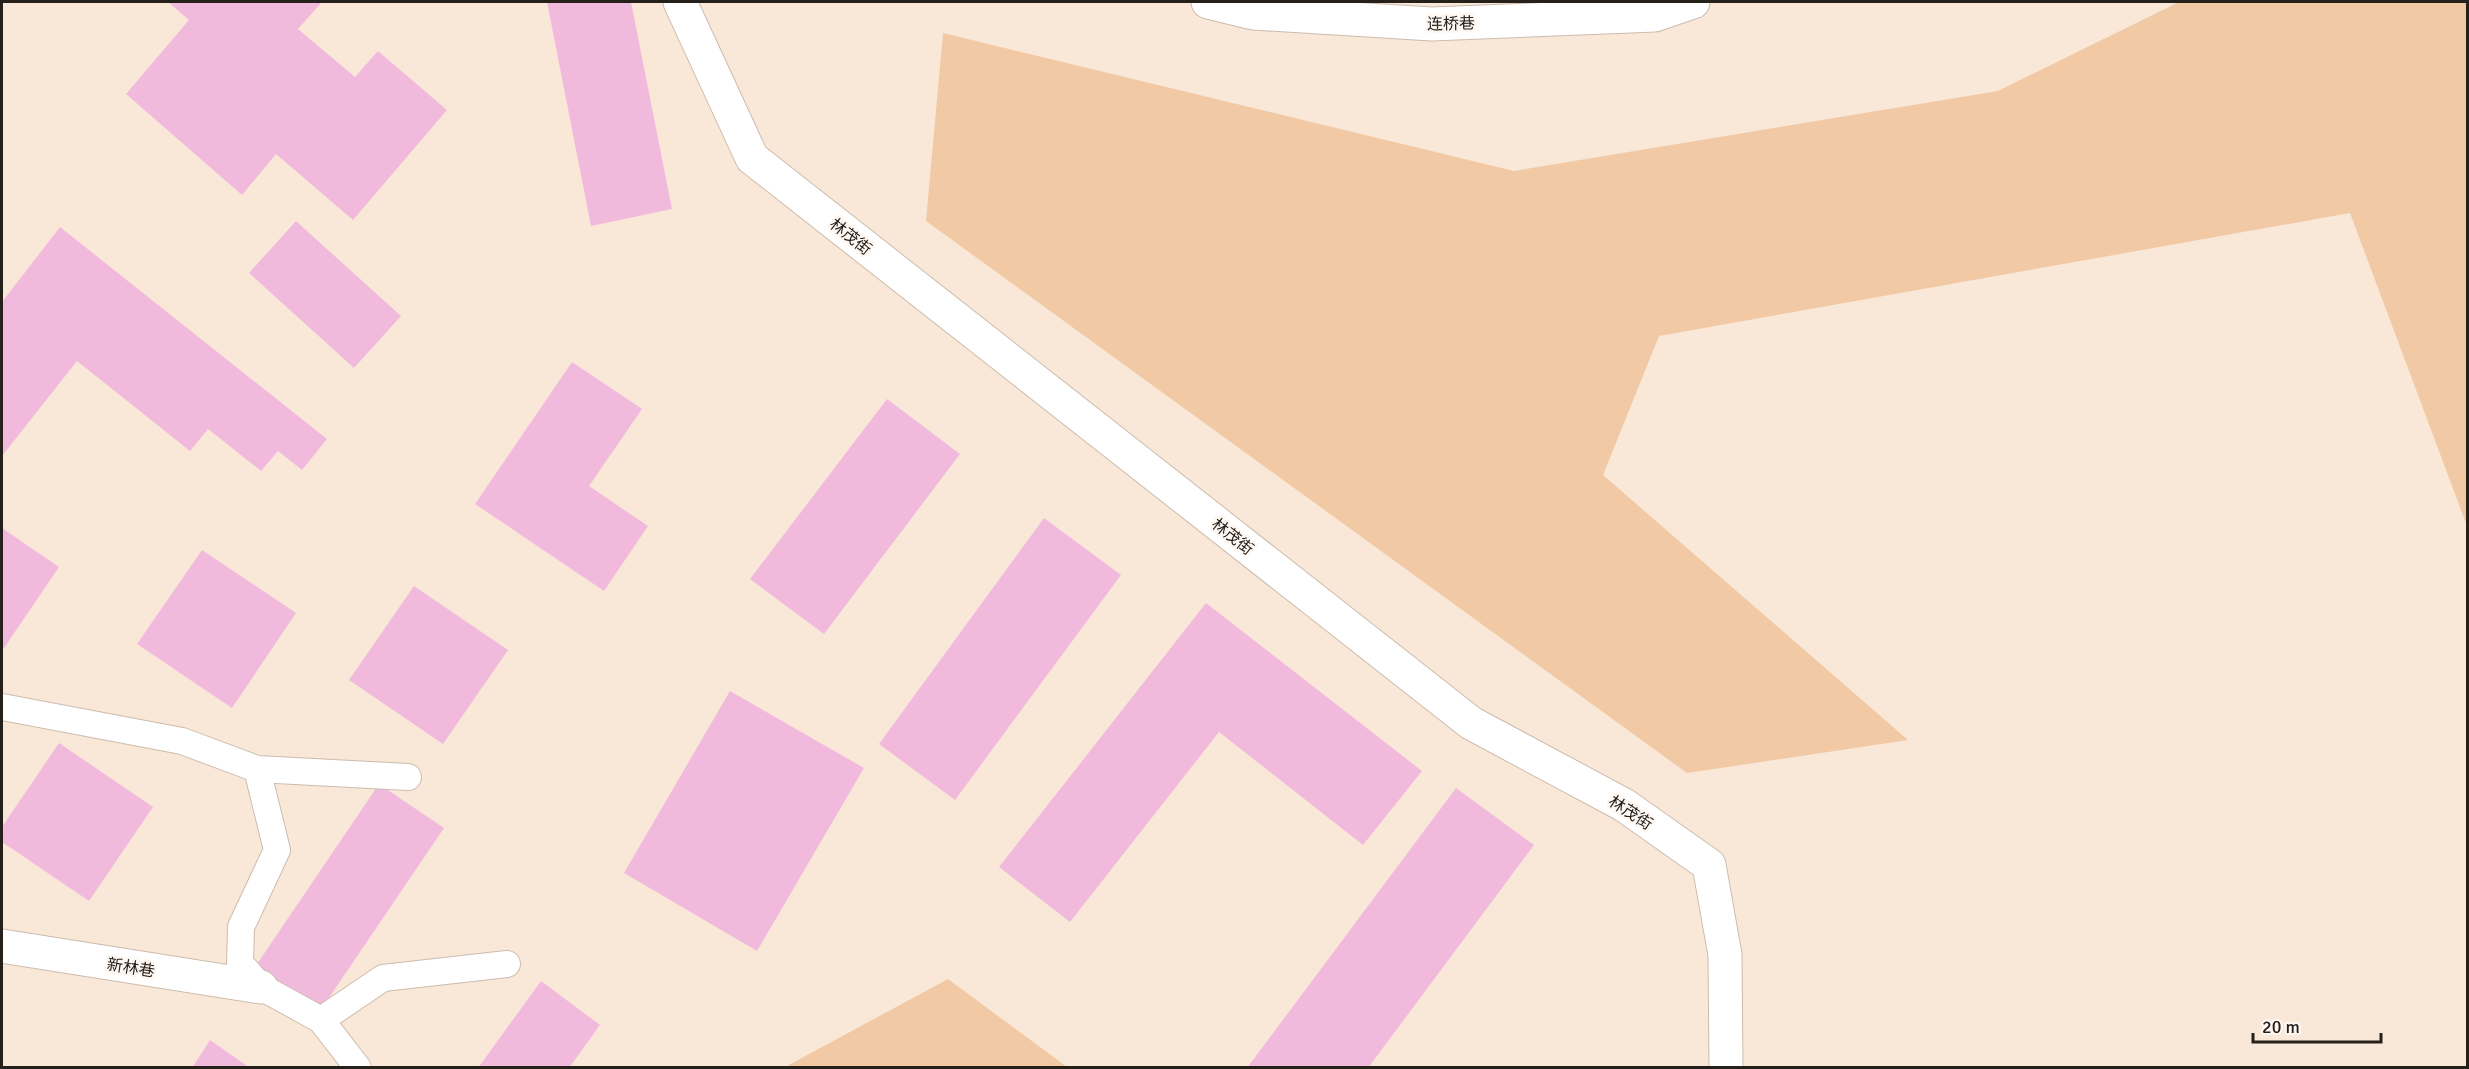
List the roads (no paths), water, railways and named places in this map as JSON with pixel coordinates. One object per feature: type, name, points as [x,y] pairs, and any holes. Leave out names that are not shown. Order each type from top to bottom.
[{"type":"street","name":"林茂街","points":[[680,2],[752,158],[1471,723],[1624,805],[1709,865],[1725,955],[1726,1068]]},
{"type":"street","name":"连桥巷","points":[[1208,2],[1253,13],[1432,24],[1655,15],[1693,2]]},
{"type":"street","name":"新林巷","points":[[2,946],[261,987]]},
{"type":"lane","points":[[2,707],[182,741],[257,770],[408,777]]},
{"type":"lane","points":[[257,770],[277,850],[241,927],[240,963],[261,987],[321,1020],[358,1068]]},
{"type":"lane","points":[[321,1020],[383,978],[507,964]]}]
